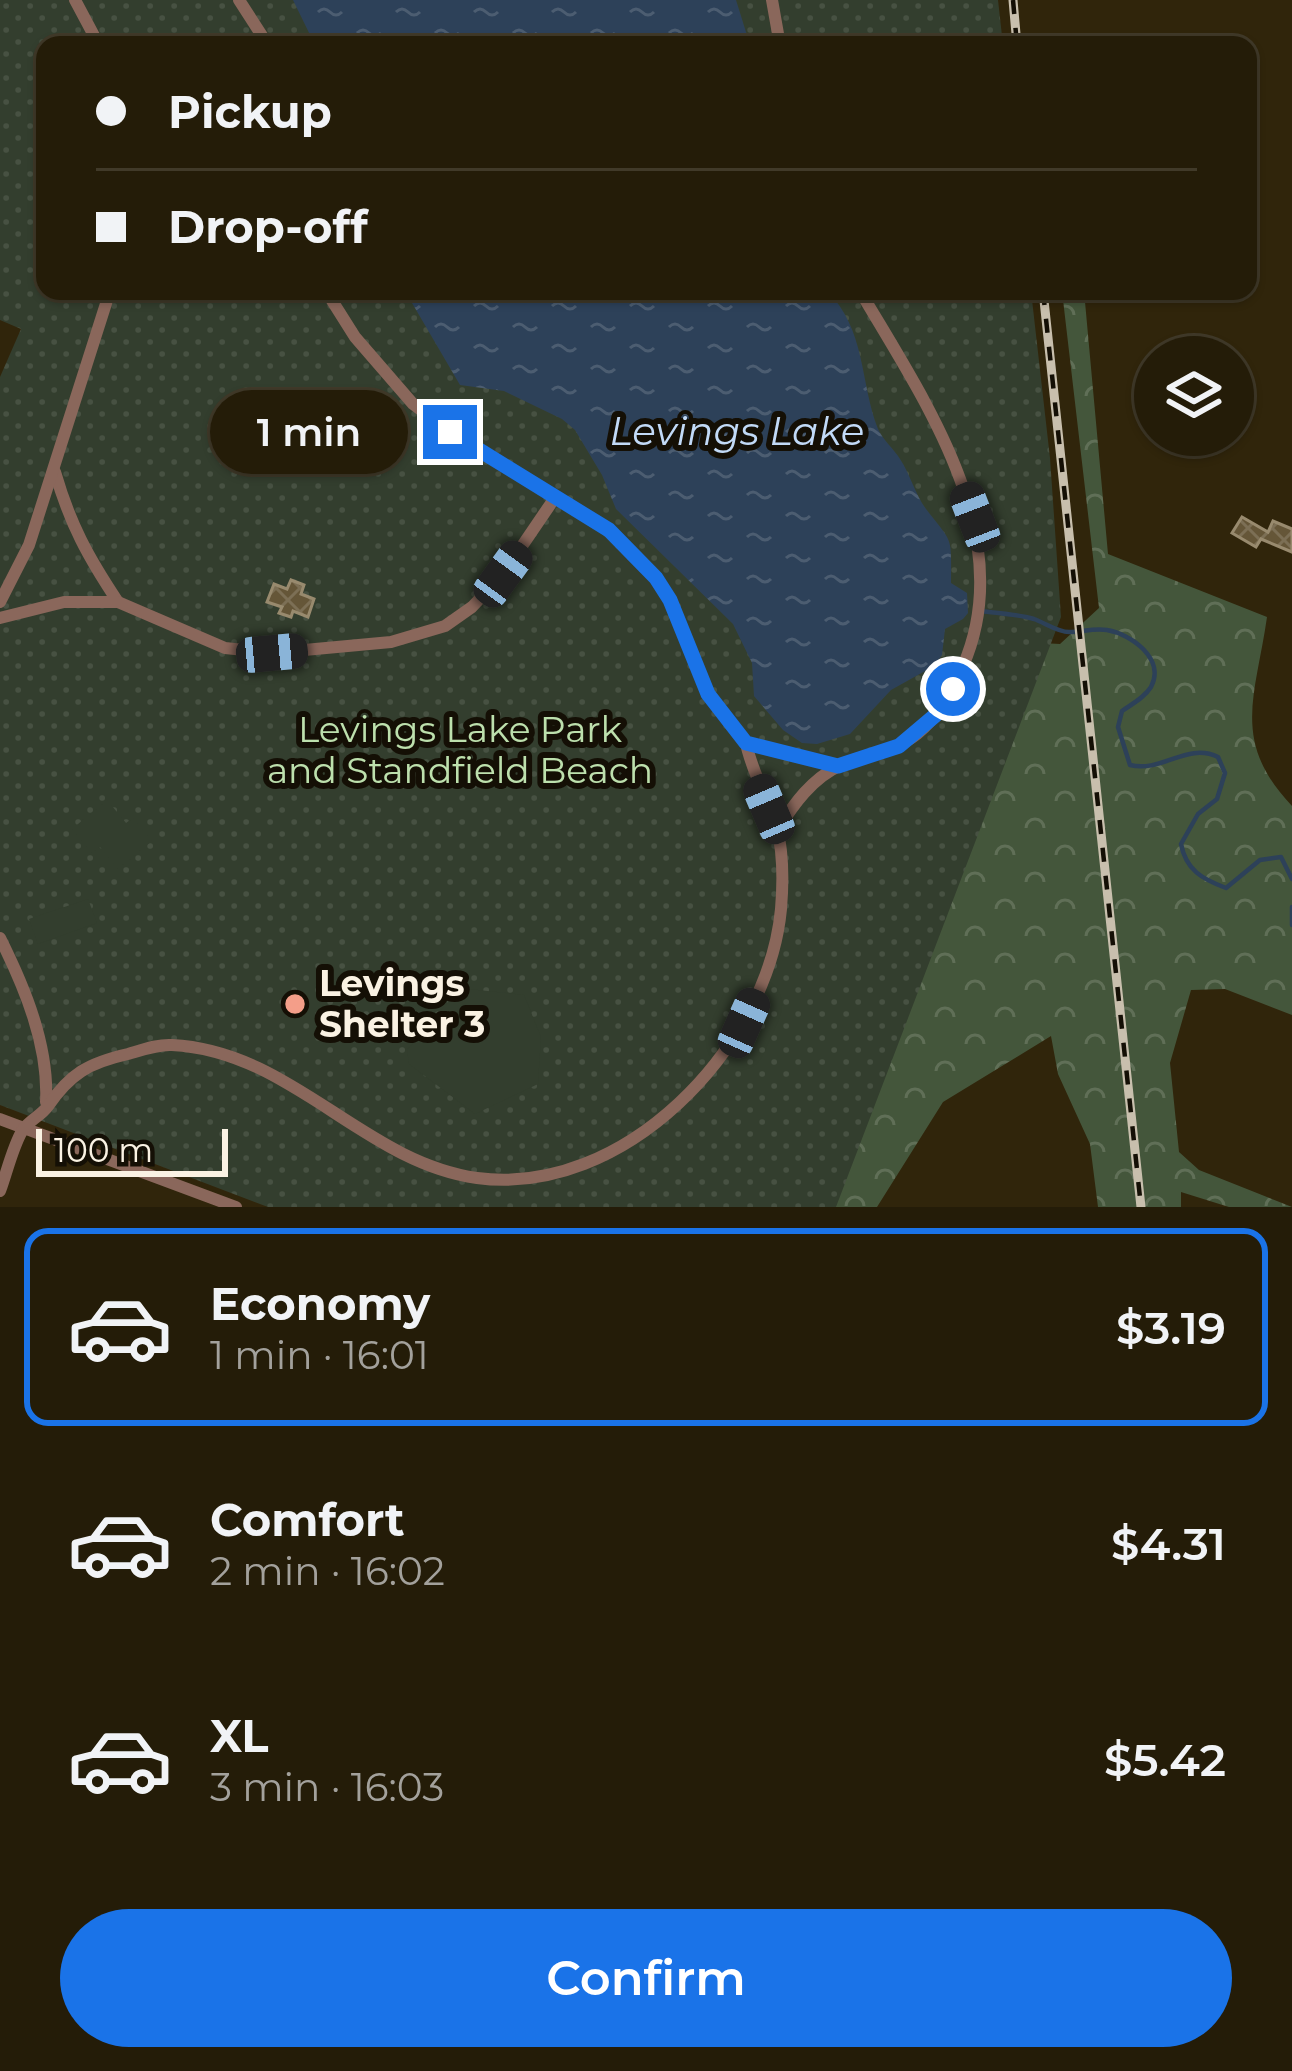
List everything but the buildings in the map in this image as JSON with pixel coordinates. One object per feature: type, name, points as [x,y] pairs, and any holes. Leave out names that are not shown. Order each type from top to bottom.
[{"type":"street","points":[[75,0],[95,36]]},
{"type":"street","points":[[239,0],[262,36]]},
{"type":"street","points":[[772,0],[778,36]]},
{"type":"street","points":[[0,602],[29,545],[107,300]]},
{"type":"street","points":[[0,1191],[23,1128],[46,1110],[70,1076],[106,1059],[168,1044],[223,1053],[263,1068],[389,1148],[443,1170],[514,1179],[556,1172],[639,1133],[706,1079],[744,1023],[776,942],[781,908],[778,830],[750,766],[746,743],[708,694],[670,600],[656,578],[609,530],[554,499],[413,404],[355,337],[332,300]]},
{"type":"street","points":[[778,830],[804,791],[838,766],[899,746],[920,732],[953,689],[976,627],[981,590],[975,517],[957,470],[865,300]]},
{"type":"street","points":[[55,471],[76,534],[118,602]]},
{"type":"street","points":[[0,618],[64,602],[118,602],[226,648],[272,653],[392,643],[445,626],[472,607],[503,574],[554,499]]},
{"type":"street","points":[[746,743],[838,766]]},
{"type":"street","points":[[0,938],[19,976],[45,1060],[46,1110]]},
{"type":"street","points":[[45,1060],[57,1073],[70,1076]]},
{"type":"street","points":[[0,1119],[236,1207]]},
{"type":"green space","name":"Levings Lake Park and Standfield Beach","points":[[0,0],[998,0],[1002,36],[36,36],[36,300],[1032,300],[1061,617],[836,1207],[268,1207],[0,1105],[0,377],[21,329],[0,320]]},
{"type":"green space","points":[[1063,300],[1085,300],[1108,554],[1267,617],[1252,716],[1260,760],[1292,806],[1292,1015],[1225,989],[1191,990],[1170,1063],[1179,1152],[1199,1170],[1292,1207],[1229,1207],[1181,1192],[1181,1207],[1098,1207],[1090,1144],[1058,1074],[1051,1036],[943,1102],[877,1207],[623,1207],[1022,642],[1060,644],[1099,608]]},
{"type":"green space","points":[[107,800],[126,823],[133,818],[152,841],[118,869],[100,847],[92,853],[72,829]]},
{"type":"green space","points":[[88,899],[97,923],[38,944],[29,919]]},
{"type":"green space","points":[[460,988],[524,995],[541,1037],[538,1084],[475,1114],[409,1064],[407,1050]]},
{"type":"water","points":[[293,0],[736,0],[747,36],[311,36]]},
{"type":"water","name":"Levings Lake","points":[[410,300],[835,300],[856,339],[878,429],[946,536],[951,583],[967,593],[968,613],[945,629],[942,655],[934,666],[891,690],[850,734],[817,744],[802,743],[783,730],[754,696],[752,663],[733,624],[616,509],[575,430],[504,391],[460,385]]},
{"type":"waterway","points":[[438,412],[443,405]]},
{"type":"waterway","points":[[425,432],[430,425]]},
{"type":"waterway","points":[[979,611],[1027,617],[1065,632],[1107,630],[1135,642],[1150,658],[1154,677],[1145,694],[1122,711],[1118,727],[1130,765],[1207,753],[1218,757],[1225,773],[1217,799],[1198,814],[1181,844],[1187,861],[1203,877],[1226,888],[1260,860],[1281,857],[1292,879]]},
{"type":"waterway","points":[[1292,907],[1292,925]]},
{"type":"railway","points":[[1013,0],[1016,36]]},
{"type":"railway","points":[[1044,300],[1141,1207]]},
{"type":"place","name":"Levings Shelter 3","points":[[295,1004]]},
{"type":"route","points":[[450,432],[609,530],[656,578],[670,600],[708,694],[746,743],[838,766],[899,746],[920,732],[953,689]]}]
